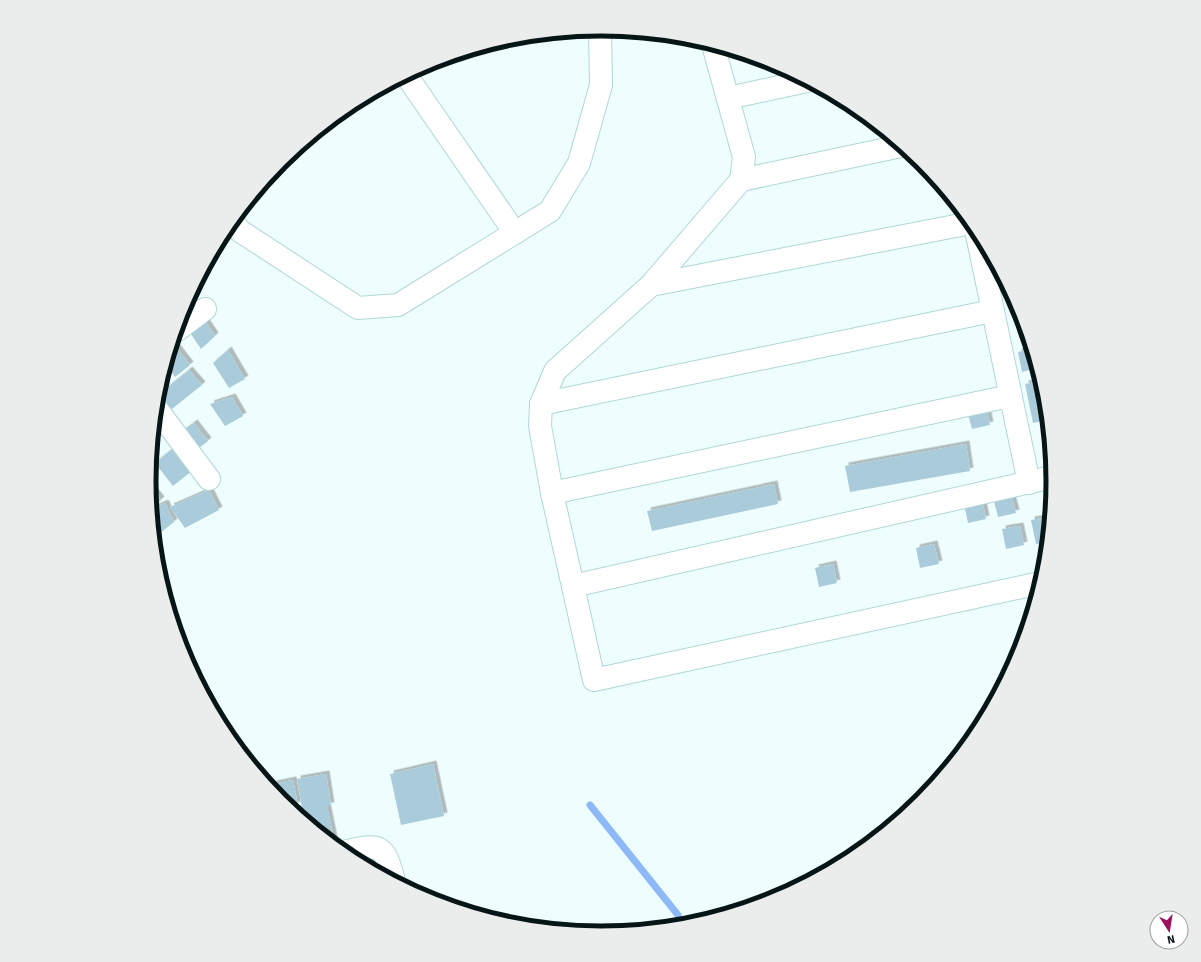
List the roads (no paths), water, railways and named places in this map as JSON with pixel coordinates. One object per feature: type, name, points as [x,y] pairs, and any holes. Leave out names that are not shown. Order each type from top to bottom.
[{"type":"street","points":[[236,226],[240,231],[358,308],[398,305],[550,211],[579,163],[601,85],[600,36]]},
{"type":"street","points":[[716,51],[744,156],[741,180],[651,286],[555,371],[541,404],[540,426],[552,493],[594,680],[1033,585]]},
{"type":"street","points":[[409,80],[515,233]]},
{"type":"street","points":[[728,98],[799,83]]},
{"type":"street","points":[[741,180],[895,147]]},
{"type":"street","points":[[651,286],[964,224]]},
{"type":"street","points":[[979,247],[1029,483]]},
{"type":"street","points":[[184,325],[205,309]]},
{"type":"street","points":[[541,404],[992,312]]},
{"type":"street","points":[[552,493],[1010,396]]},
{"type":"street","points":[[161,414],[209,480]]},
{"type":"street","points":[[573,586],[1046,479]]},
{"type":"street","points":[[352,850],[370,846],[380,849],[388,858],[392,874]]},
{"type":"waterway","points":[[590,805],[678,915],[679,918]]}]
